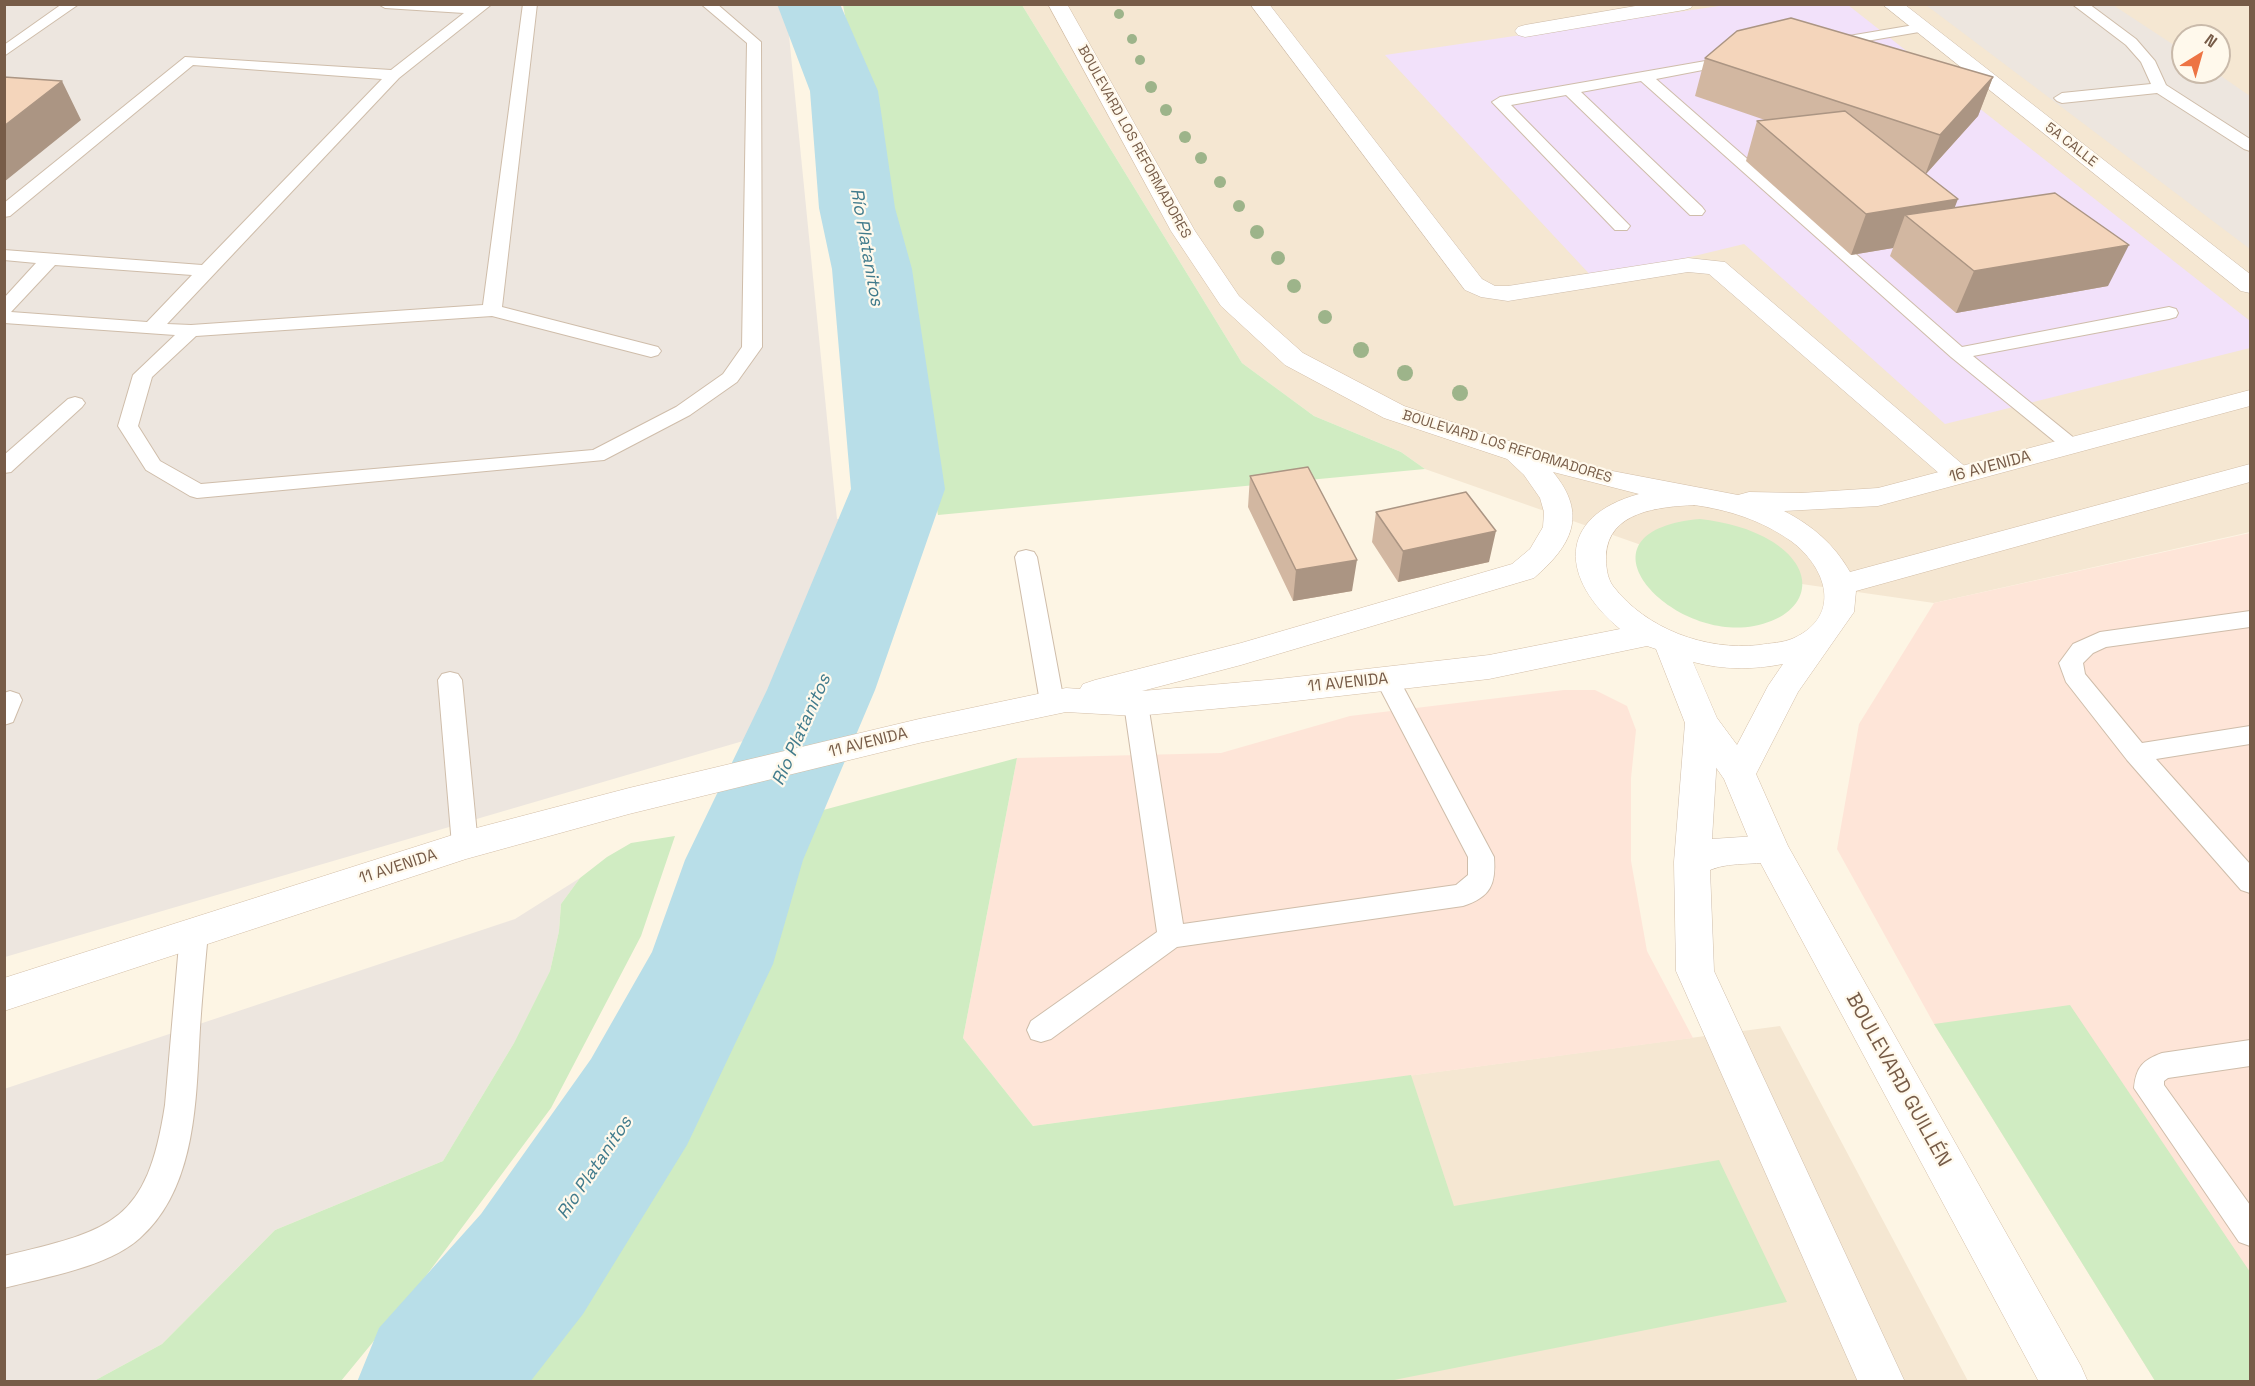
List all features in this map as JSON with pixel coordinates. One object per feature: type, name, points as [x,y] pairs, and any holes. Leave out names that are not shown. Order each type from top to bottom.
[{"type":"main road","name":"BOULEVARD LOS REFORMADORES","points":[[1057,4],[1183,231],[1230,301],[1294,359],[1394,412],[1516,453],[1604,478],[1694,496]]},
{"type":"main road","points":[[1259,4],[1468,280],[1480,290],[1498,295],[1688,265],[1716,267],[1958,476]]},
{"type":"main road","points":[[1525,30],[1684,4]]},
{"type":"main road","name":"5A CALLE","points":[[1891,4],[2250,286]]},
{"type":"main road","name":"16 AVENIDA","points":[[1724,500],[1802,502],[1878,497],[2250,398]]},
{"type":"main road","points":[[1059,701],[1241,654],[1522,571],[1541,558],[1554,541],[1558,523],[1557,504],[1549,485],[1535,468],[1516,453]]},
{"type":"main road","points":[[1839,585],[2250,473]]},
{"type":"main road","points":[[1740,774],[1785,686],[1825,633],[1839,610],[1839,585],[1829,563],[1811,542],[1786,524],[1756,510],[1724,500],[1694,496],[1649,500],[1619,511],[1602,524],[1591,543],[1590,566],[1599,590],[1620,613],[1659,638],[1713,655],[1758,658],[1797,650],[1825,633]]},
{"type":"main road","name":"11 AVENIDA","points":[[4,995],[465,845],[629,801],[919,731],[1059,701],[1136,704],[1387,679],[1489,667],[1659,638]]},
{"type":"main road","name":"BOULEVARD GUILLÉN","points":[[1659,638],[1702,723],[1740,774],[1771,849],[2065,1382]]},
{"type":"main road","points":[[1702,723],[1692,862],[1695,971],[1882,1382]]},
{"type":"main road","points":[[1692,862],[1718,851],[1771,849]]},
{"type":"lane","points":[[4,52],[72,4]]},
{"type":"lane","points":[[386,4],[480,7]]},
{"type":"lane","points":[[492,310],[530,4]]},
{"type":"lane","points":[[191,331],[143,375],[128,426],[153,465],[197,491],[597,456],[683,411],[730,378],[753,347],[754,42],[708,4]]},
{"type":"lane","points":[[2079,4],[2131,42],[2148,61],[2160,88],[2250,146]]},
{"type":"lane","points":[[152,328],[394,75],[480,7]]},
{"type":"lane","points":[[1816,46],[1920,28]]},
{"type":"lane","points":[[1621,226],[1500,102],[1748,58]]},
{"type":"lane","points":[[4,212],[190,60],[394,75]]},
{"type":"lane","points":[[1644,76],[1958,353],[2072,446]]},
{"type":"lane","points":[[2062,98],[2160,88]]},
{"type":"lane","points":[[1570,90],[1696,211]]},
{"type":"lane","points":[[4,255],[207,271]]},
{"type":"lane","points":[[4,309],[50,259]]},
{"type":"lane","points":[[4,317],[191,331],[492,310],[651,351]]},
{"type":"lane","points":[[1958,353],[2169,313]]},
{"type":"lane","points":[[4,467],[75,403]]},
{"type":"lane","points":[[1026,557],[1059,701]]},
{"type":"lane","points":[[2250,619],[2106,639],[2090,643],[2077,652],[2071,663],[2074,676],[2136,753],[2250,882]]},
{"type":"lane","points":[[1041,1030],[1171,937],[1463,895],[1482,879],[1481,857],[1387,679]]},
{"type":"lane","points":[[450,680],[465,845]]},
{"type":"lane","points":[[1136,704],[1171,937]]},
{"type":"lane","points":[[2136,753],[2250,735]]},
{"type":"lane","points":[[4,1272],[88,1249],[128,1227],[149,1204],[163,1180],[181,1107],[194,933]]},
{"type":"lane","points":[[2250,1053],[2162,1066],[2150,1074],[2149,1082],[2149,1088],[2250,1231]]},
{"type":"shaded area","points":[[5,5],[786,5],[837,519],[863,519],[767,734],[5,957]]},
{"type":"shaded area","points":[[1022,5],[2250,5],[2250,532],[1934,603],[1718,572],[1425,469],[1401,452],[1314,416],[1242,363]]},
{"type":"shaded area","points":[[1726,5],[1848,5],[2250,321],[2250,348],[1945,424],[1744,244],[1595,280],[1385,55]]},
{"type":"shaded area","points":[[1926,5],[2113,5],[2171,43],[2171,84],[2231,83],[2250,96],[2250,249]]},
{"type":"shaded area","points":[[2250,533],[2250,1381],[2155,1381],[1934,1024],[1837,849],[1859,724],[1934,603]]},
{"type":"shaded area","points":[[1564,690],[1595,690],[1627,706],[1636,730],[1631,778],[1631,861],[1647,951],[1693,1038],[1033,1126],[963,1038],[1017,758],[1221,753],[1350,716]]},
{"type":"shaded area","points":[[580,878],[561,904],[559,931],[550,971],[514,1043],[443,1161],[275,1230],[162,1344],[94,1381],[5,1381],[4,1089],[515,919]]},
{"type":"shaded area","points":[[1780,1026],[1968,1381],[613,1382],[1033,1126]]},
{"type":"green space","points":[[843,5],[1022,5],[1242,363],[1314,416],[1401,452],[1425,469],[938,515]]},
{"type":"green space","points":[[1700,519],[1747,529],[1773,542],[1788,554],[1798,567],[1802,580],[1801,592],[1796,603],[1786,613],[1772,621],[1754,626],[1722,626],[1691,618],[1665,602],[1645,583],[1636,562],[1640,543],[1660,528]]},
{"type":"green space","points":[[1017,758],[963,1038],[1033,1126],[1411,1075],[1454,1206],[1719,1160],[1787,1302],[1389,1381],[508,1381],[628,1228],[737,1017],[801,816]]},
{"type":"green space","points":[[675,836],[641,936],[551,1108],[414,1292],[341,1381],[94,1381],[162,1344],[275,1230],[443,1161],[514,1043],[550,971],[559,931],[561,904],[580,878],[607,857],[631,843]]},
{"type":"green space","points":[[2070,1005],[2250,1272],[2250,1381],[2155,1381],[1934,1024]]},
{"type":"building","points":[[1791,18],[1993,77],[1940,135],[1705,58],[1737,31]]},
{"type":"building","points":[[4,77],[62,81],[4,126]]},
{"type":"building","points":[[1845,111],[1958,199],[1866,214],[1757,121]]},
{"type":"building","points":[[2055,193],[2129,245],[1974,271],[1905,215]]},
{"type":"building","points":[[1308,467],[1357,560],[1296,570],[1250,476]]},
{"type":"building","points":[[1466,492],[1496,531],[1403,551],[1376,512]]},
{"type":"waterway","name":"Río Platanitos","points":[[433,1382],[532,1264],[639,1102],[710,964],[744,860],[821,690],[898,489],[872,269],[857,208],[844,91],[808,4]]}]
